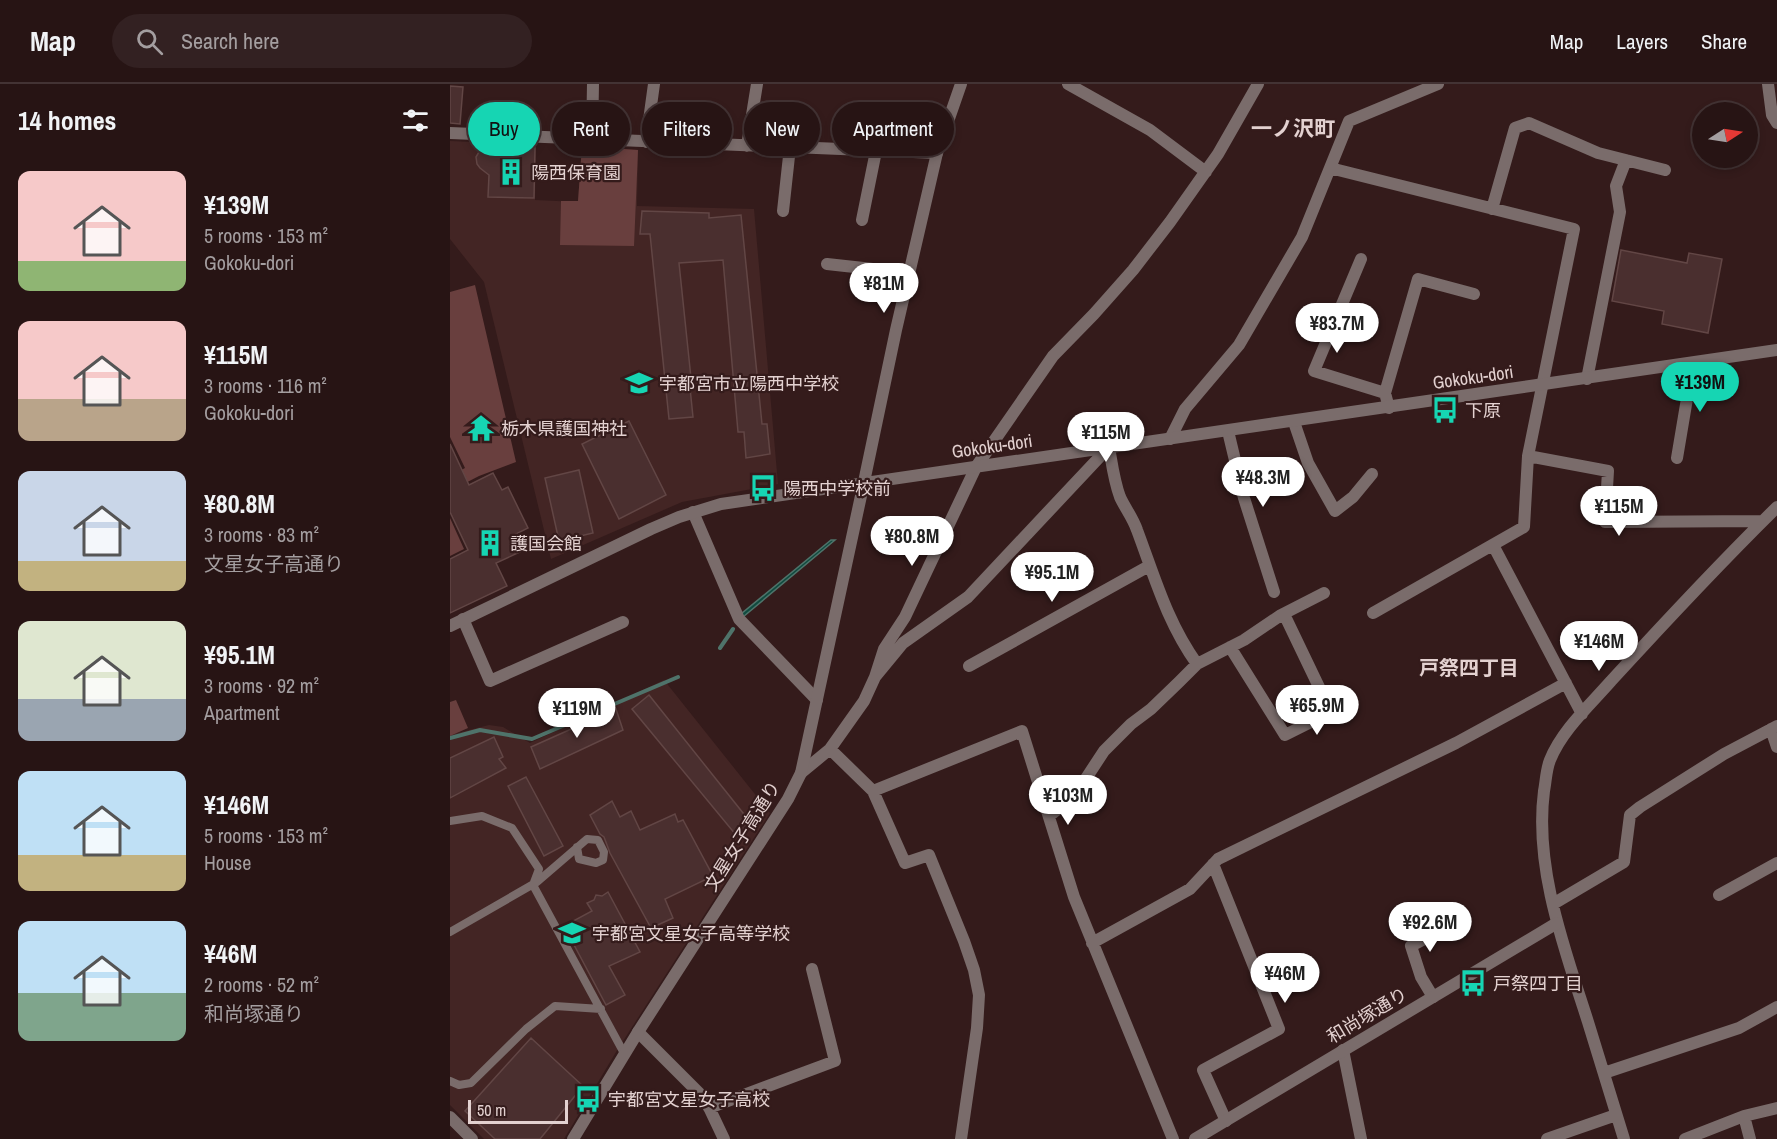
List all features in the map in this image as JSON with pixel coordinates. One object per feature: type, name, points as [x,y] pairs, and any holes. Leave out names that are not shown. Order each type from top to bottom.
[{"type":"street","points":[[593,84],[593,102]]},
{"type":"street","points":[[652,102],[654,84]]},
{"type":"street","points":[[754,102],[757,84]]},
{"type":"street","name":"文星女子高通り","points":[[954,104],[961,84]]},
{"type":"street","points":[[1068,84],[1150,130],[1206,172]]},
{"type":"street","points":[[801,773],[830,748],[864,701],[884,649],[905,617],[976,467],[1053,356],[1133,270],[1206,172],[1258,84]]},
{"type":"street","points":[[1768,84],[1773,115],[1777,123]]},
{"type":"street","points":[[1170,440],[1185,409],[1239,345],[1302,237],[1349,121],[1435,85]]},
{"type":"street","points":[[1492,209],[1515,128],[1529,123],[1598,153],[1665,170]]},
{"type":"street","points":[[450,133],[552,138]]},
{"type":"street","points":[[783,211],[789,156]]},
{"type":"street","points":[[862,220],[875,156]]},
{"type":"street","name":"文星女子高通り","points":[[573,1139],[638,1032],[788,799],[801,773],[936,156]]},
{"type":"street","points":[[1587,379],[1620,212],[1616,186],[1626,160]]},
{"type":"street","points":[[1330,168],[1574,229],[1528,456],[1524,527],[1373,613]]},
{"type":"street","points":[[1361,259],[1314,371],[1386,393]]},
{"type":"street","points":[[827,264],[909,273]]},
{"type":"street","points":[[1389,408],[1386,393],[1418,279],[1474,294]]},
{"type":"street","name":"Gokoku-dori","points":[[450,626],[651,529],[693,512],[721,504],[1777,350]]},
{"type":"street","points":[[1677,458],[1693,363]]},
{"type":"street","points":[[1294,422],[1308,463],[1335,511],[1353,497],[1372,474]]},
{"type":"street","points":[[1228,431],[1244,498],[1274,592]]},
{"type":"street","points":[[874,677],[903,643],[968,597],[1109,447]]},
{"type":"street","points":[[1109,447],[1120,497],[1137,527],[1149,566],[1182,644],[1197,664]]},
{"type":"street","points":[[1528,456],[1608,471],[1605,522],[1763,521]]},
{"type":"street","points":[[1624,1139],[1553,904],[1543,821],[1547,772],[1557,747],[1582,714],[1644,644],[1777,507]]},
{"type":"street","points":[[693,512],[739,619],[817,700]]},
{"type":"street","points":[[1493,545],[1582,714]]},
{"type":"street","points":[[969,666],[1149,566]]},
{"type":"street","points":[[1049,816],[1066,803],[1083,783],[1104,751],[1197,664],[1244,640],[1284,614],[1324,593]]},
{"type":"street","points":[[1230,647],[1285,735],[1331,712],[1284,614]]},
{"type":"street","points":[[463,619],[490,681],[623,622]]},
{"type":"street","points":[[1092,943],[1190,889],[1218,859],[1456,743],[1566,683]]},
{"type":"street","points":[[1553,904],[1624,862],[1630,815],[1635,811],[1724,754],[1774,727],[1777,747]]},
{"type":"street","points":[[873,791],[1022,731],[1074,897],[1173,1139]]},
{"type":"street","points":[[830,748],[873,791],[905,863],[929,855],[974,970],[979,1006],[960,1139]]},
{"type":"street","points":[[1719,895],[1777,862]]},
{"type":"street","points":[[1213,864],[1279,1029],[1203,1070],[1226,1120]]},
{"type":"street","points":[[1432,997],[1421,977],[1411,946],[1459,921]]},
{"type":"street","name":"和尚塚通り","points":[[1195,1139],[1557,923]]},
{"type":"street","points":[[709,1108],[834,1061],[812,969]]},
{"type":"street","points":[[1604,1073],[1739,1028],[1777,1006]]},
{"type":"street","points":[[638,1032],[705,1099],[724,1139]]},
{"type":"street","points":[[1343,1050],[1361,1139]]},
{"type":"street","points":[[1684,1139],[1744,1116],[1777,1108]]},
{"type":"street","points":[[1547,1139],[1616,1115]]},
{"type":"street","points":[[1744,1116],[1750,1139]]},
{"type":"street","points":[[450,1118],[472,1139]]},
{"type":"lane","points":[[450,821],[482,816],[512,828],[539,870],[533,885]]},
{"type":"lane","points":[[450,932],[533,885],[577,847]]},
{"type":"lane","points":[[533,885],[625,1055]]},
{"type":"lane","points":[[450,1081],[459,1085],[471,1083],[526,1029],[555,1006],[601,1009]]},
{"type":"shaded area","name":"宇都宮市立陽西中学校","points":[[450,141],[468,142],[468,156],[536,156],[535,200],[578,202],[581,156],[630,156],[630,149],[638,150],[637,206],[754,209],[778,484],[682,502],[551,559],[484,282],[450,239]]},
{"type":"shaded area","points":[[630,149],[638,150],[634,246],[560,245],[561,201],[578,201],[581,156],[630,156]]},
{"type":"shaded area","points":[[475,285],[516,462],[479,476],[450,491],[450,476],[465,468],[450,437],[450,292]]},
{"type":"shaded area","points":[[450,518],[464,549],[450,556]]},
{"type":"shaded area","name":"宇都宮文星女子高等学校","points":[[664,680],[770,813],[616,1052],[564,1139],[484,1139],[450,1105],[450,735],[489,725],[503,727],[530,743]]},
{"type":"shaded area","points":[[456,700],[468,728],[450,736],[450,702]]},
{"type":"water","points":[[831,540],[835,540],[743,617],[741,614]]},
{"type":"building","points":[[450,86],[463,87],[460,124],[450,123]]},
{"type":"building","name":"陽西保育園","points":[[535,156],[534,198],[488,197],[489,175],[477,164],[476,157]]},
{"type":"building","points":[[642,211],[709,213],[709,218],[741,215],[762,424],[767,424],[770,454],[746,458],[744,432],[738,432],[723,260],[679,263],[693,417],[669,419],[650,234],[640,234]]},
{"type":"building","points":[[1621,250],[1687,263],[1689,253],[1722,259],[1708,333],[1662,324],[1664,311],[1612,301]]},
{"type":"building","points":[[629,421],[666,495],[619,519],[582,444]]},
{"type":"building","name":"護国会館","points":[[450,444],[469,485],[493,473],[502,490],[508,487],[528,528],[512,536],[520,552],[496,563],[507,586],[450,613],[450,559],[468,550],[450,512]]},
{"type":"building","points":[[579,470],[593,533],[559,541],[545,478]]},
{"type":"building","points":[[649,695],[751,823],[736,835],[632,709]]},
{"type":"building","points":[[616,709],[623,730],[540,769],[531,747]]},
{"type":"building","points":[[494,737],[503,757],[499,759],[506,768],[450,798],[450,758]]},
{"type":"building","points":[[526,777],[563,846],[544,856],[508,786]]},
{"type":"building","points":[[612,801],[620,817],[631,811],[640,830],[675,814],[678,822],[683,820],[713,876],[665,899],[673,918],[651,928],[610,853],[604,837],[590,815]]},
{"type":"building","points":[[608,892],[640,952],[609,966],[625,995],[606,1005],[564,926],[592,911],[587,903],[594,900],[596,895],[602,896]]},
{"type":"building","points":[[531,1038],[583,1086],[540,1139],[495,1139],[465,1111]]},
{"type":"waterway","points":[[720,648],[733,629]]},
{"type":"waterway","points":[[450,738],[480,730],[532,739],[678,677]]},
{"type":"place","name":"陽西保育園","points":[[511,172]]},
{"type":"place","name":"宇都宮市立陽西中学校","points":[[639,383]]},
{"type":"place","name":"下原","points":[[1445,410]]},
{"type":"place","name":"栃木県護国神社","points":[[481,428]]},
{"type":"place","name":"陽西中学校前","points":[[763,488]]},
{"type":"place","name":"護国会館","points":[[490,543]]},
{"type":"place","name":"宇都宮文星女子高等学校","points":[[572,933]]},
{"type":"place","name":"戸祭四丁目","points":[[1473,983]]},
{"type":"place","name":"宇都宮文星女子高校","points":[[588,1099]]},
{"type":"district","name":"一ノ沢町","points":[[1293,128]]},
{"type":"district","name":"戸祭四丁目","points":[[1469,667]]}]
